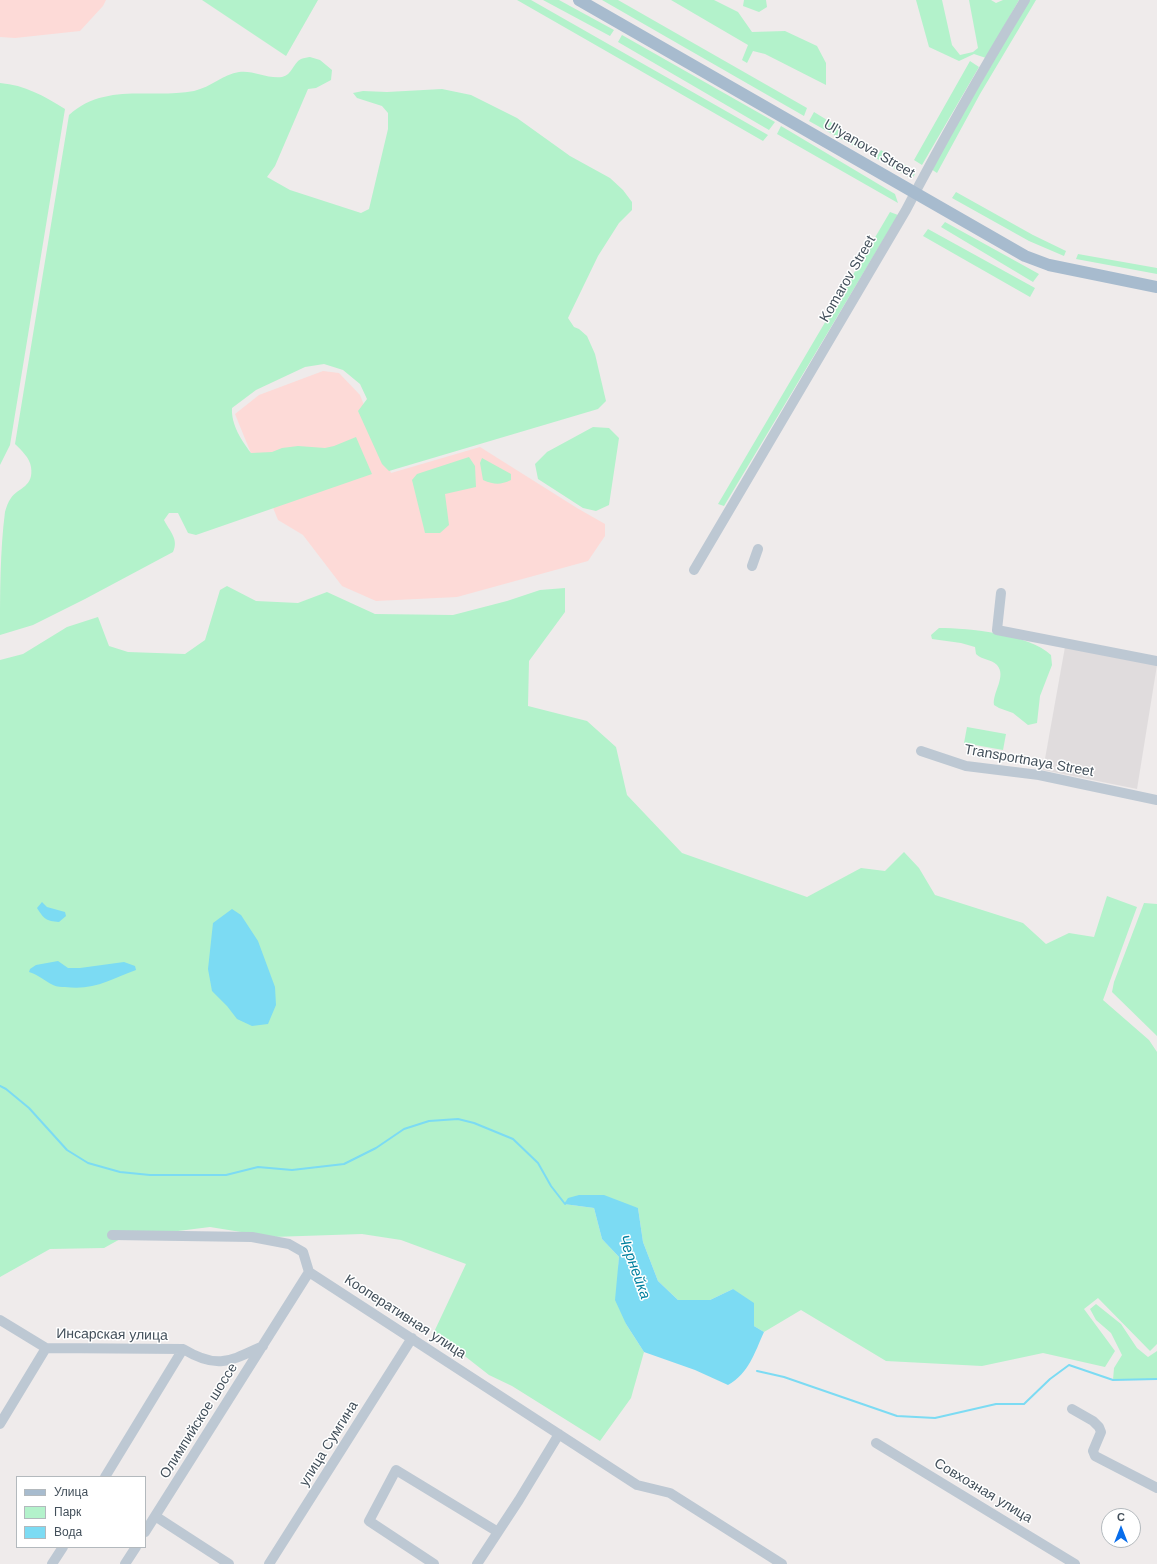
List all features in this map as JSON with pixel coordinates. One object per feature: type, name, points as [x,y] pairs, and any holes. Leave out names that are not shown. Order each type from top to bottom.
[{"type":"main road","name":"Ul'yanova Street","points":[[579,0],[1037,262],[1157,287]]},
{"type":"street","name":"Komarov Street","points":[[694,570],[915,192],[972,89],[1024,0]]},
{"type":"street","points":[[752,566],[758,549]]},
{"type":"street","points":[[1001,593],[998,630],[1157,661]]},
{"type":"street","name":"Transportnaya Street","points":[[921,752],[966,766],[1040,775],[1157,800]]},
{"type":"street","points":[[112,1235],[252,1237],[289,1244],[302,1252],[309,1272]]},
{"type":"street","name":"Кооперативная улица","points":[[309,1272],[637,1484],[670,1493],[782,1564]]},
{"type":"street","name":"Олимпийское шоссе","points":[[146,1530],[309,1272]]},
{"type":"street","name":"Инсарская улица","points":[[0,1320],[46,1348],[184,1349]]},
{"type":"street","name":"улица Сумгина","points":[[269,1564],[412,1338]]},
{"type":"street","points":[[106,1476],[184,1349],[198,1358],[216,1362],[231,1361],[263,1346]]},
{"type":"street","points":[[0,1424],[46,1348]]},
{"type":"street","points":[[1072,1409],[1093,1421],[1099,1427],[1101,1432],[1093,1451],[1094,1456],[1157,1488]]},
{"type":"street","points":[[477,1564],[520,1500],[559,1434]]},
{"type":"street","name":"Совхозная улица","points":[[876,1443],[1075,1564]]},
{"type":"street","points":[[434,1564],[369,1521],[396,1470],[498,1532]]},
{"type":"street","points":[[155,1516],[229,1564]]},
{"type":"street","points":[[52,1564],[62,1548]]},
{"type":"street","points":[[125,1564],[135,1548]]},
{"type":"shaded area","points":[[0,0],[106,0],[103,6],[80,31],[15,38],[0,37]]},
{"type":"shaded area","points":[[323,371],[339,373],[360,395],[391,473],[480,447],[605,524],[605,536],[588,561],[457,597],[376,601],[342,586],[303,535],[278,520],[235,414],[259,395]]},
{"type":"shaded area","points":[[1065,647],[1157,665],[1137,789],[1043,770]]},
{"type":"green space","points":[[202,0],[318,0],[286,56]]},
{"type":"green space","points":[[517,0],[531,0],[768,135],[763,141]]},
{"type":"green space","points":[[543,0],[559,0],[614,30],[610,36]]},
{"type":"green space","points":[[602,0],[618,0],[807,108],[804,116]]},
{"type":"green space","points":[[671,0],[714,0],[738,12],[752,32],[785,31],[817,46],[826,63],[826,85],[765,54],[753,51],[747,63],[742,60],[748,45]]},
{"type":"green space","points":[[744,0],[766,0],[767,7],[759,12],[743,6]]},
{"type":"green space","points":[[916,0],[942,0],[952,45],[960,55],[973,52],[978,48],[969,0],[991,0],[996,3],[1003,0],[1019,0],[986,58],[974,54],[959,61],[929,47]]},
{"type":"green space","points":[[1029,0],[1036,0],[980,94],[937,173],[931,169]]},
{"type":"green space","points":[[622,35],[775,122],[769,130],[618,42]]},
{"type":"green space","points":[[310,57],[320,60],[332,70],[331,80],[316,88],[308,89],[275,166],[267,177],[290,190],[361,213],[369,209],[388,129],[388,113],[382,106],[357,98],[353,93],[363,91],[387,92],[442,89],[471,95],[517,118],[570,156],[610,178],[623,190],[632,202],[632,210],[619,223],[598,256],[568,318],[574,327],[579,329],[587,336],[595,354],[606,401],[598,409],[389,471],[382,464],[358,411],[367,399],[360,384],[343,370],[324,364],[305,367],[256,390],[232,408],[235,427],[244,443],[251,453],[272,452],[282,448],[298,446],[325,448],[356,437],[372,474],[196,535],[188,533],[178,513],[169,513],[164,520],[174,539],[175,547],[173,552],[33,625],[0,635],[0,589],[3,527],[8,503],[14,494],[28,483],[31,474],[29,460],[15,444],[69,115],[83,105],[98,98],[113,95],[178,93],[194,91],[206,87],[233,73],[250,72],[271,77],[282,77],[288,74],[298,61]]},
{"type":"green space","points":[[970,61],[979,67],[922,165],[914,160]]},
{"type":"green space","points":[[0,83],[26,89],[65,109],[10,445],[0,465]]},
{"type":"green space","points":[[814,112],[863,142],[859,149],[809,121]]},
{"type":"green space","points":[[781,126],[895,194],[898,203],[777,134]]},
{"type":"green space","points":[[881,150],[916,172],[912,179],[876,158]]},
{"type":"green space","points":[[956,192],[1033,235],[1066,251],[1064,256],[1029,241],[952,198]]},
{"type":"green space","points":[[890,212],[898,215],[724,506],[718,504]]},
{"type":"green space","points":[[945,222],[1039,274],[1033,282],[941,227]]},
{"type":"green space","points":[[928,229],[1035,288],[1030,297],[923,236]]},
{"type":"green space","points":[[1078,254],[1157,268],[1157,274],[1076,259]]},
{"type":"green space","points":[[593,427],[609,428],[619,438],[609,505],[596,511],[583,508],[538,479],[535,464],[547,452]]},
{"type":"green space","points":[[469,457],[475,466],[476,487],[445,494],[449,525],[440,533],[425,533],[412,480],[417,474]]},
{"type":"green space","points":[[482,458],[511,474],[511,480],[497,484],[483,480],[480,463]]},
{"type":"green space","points":[[227,586],[256,601],[298,603],[327,592],[375,614],[453,615],[507,601],[540,590],[565,588],[565,612],[529,661],[528,706],[587,721],[616,747],[627,795],[682,853],[807,897],[861,868],[885,871],[904,852],[919,868],[935,895],[1023,923],[1046,944],[1069,933],[1094,937],[1107,896],[1137,907],[1103,1000],[1149,1040],[1157,1052],[1157,1344],[1150,1351],[1098,1298],[1084,1309],[1115,1351],[1105,1367],[1043,1353],[982,1366],[886,1361],[801,1310],[764,1332],[754,1326],[733,1289],[710,1300],[678,1300],[658,1281],[643,1242],[638,1208],[564,1204],[594,1208],[602,1239],[619,1257],[618,1274],[626,1324],[644,1352],[631,1398],[600,1441],[512,1386],[489,1375],[434,1332],[466,1264],[401,1240],[362,1234],[272,1237],[210,1227],[122,1238],[104,1248],[50,1249],[0,1277],[0,660],[23,654],[67,627],[98,617],[109,646],[128,652],[185,654],[205,640],[220,590]]},
{"type":"green space","points":[[939,628],[966,629],[1014,637],[1041,648],[1051,655],[1052,665],[1040,696],[1037,723],[1028,725],[1013,713],[994,705],[995,695],[1000,679],[1000,669],[992,662],[978,656],[976,654],[975,647],[961,643],[932,639],[931,635]]},
{"type":"green space","points":[[967,727],[1006,734],[1003,750],[964,743]]},
{"type":"green space","points":[[1144,903],[1157,904],[1157,1036],[1112,992],[1114,982]]},
{"type":"green space","points":[[1096,1304],[1121,1324],[1137,1348],[1148,1357],[1157,1351],[1157,1379],[1113,1380],[1114,1368],[1122,1355],[1111,1333],[1096,1320],[1090,1309]]},
{"type":"water","points":[[42,902],[47,907],[65,912],[66,916],[59,922],[46,919],[37,908]]},
{"type":"water","points":[[232,909],[241,915],[258,941],[275,987],[276,1005],[268,1024],[252,1026],[237,1019],[212,991],[208,969],[213,923]]},
{"type":"water","points":[[58,961],[68,968],[80,968],[124,962],[135,966],[136,970],[94,986],[75,988],[55,986],[29,972],[30,969],[36,965]]},
{"type":"water","name":"Чернейка","points":[[579,1195],[604,1195],[638,1208],[643,1242],[658,1281],[678,1300],[710,1300],[733,1289],[754,1303],[754,1326],[764,1332],[754,1355],[741,1375],[728,1385],[695,1370],[644,1352],[626,1324],[615,1300],[619,1257],[602,1239],[594,1208],[564,1204],[568,1198]]},
{"type":"waterway","points":[[0,1086],[6,1089],[29,1108],[67,1150],[88,1163],[120,1172],[150,1175],[226,1175],[258,1167],[292,1170],[344,1164],[376,1148],[404,1129],[429,1121],[458,1119],[474,1123],[513,1139],[538,1163],[551,1186],[565,1204]]},
{"type":"waterway","points":[[757,1371],[784,1377],[897,1416],[935,1418],[996,1404],[1024,1404],[1050,1379],[1069,1365],[1113,1380],[1157,1379]]}]
